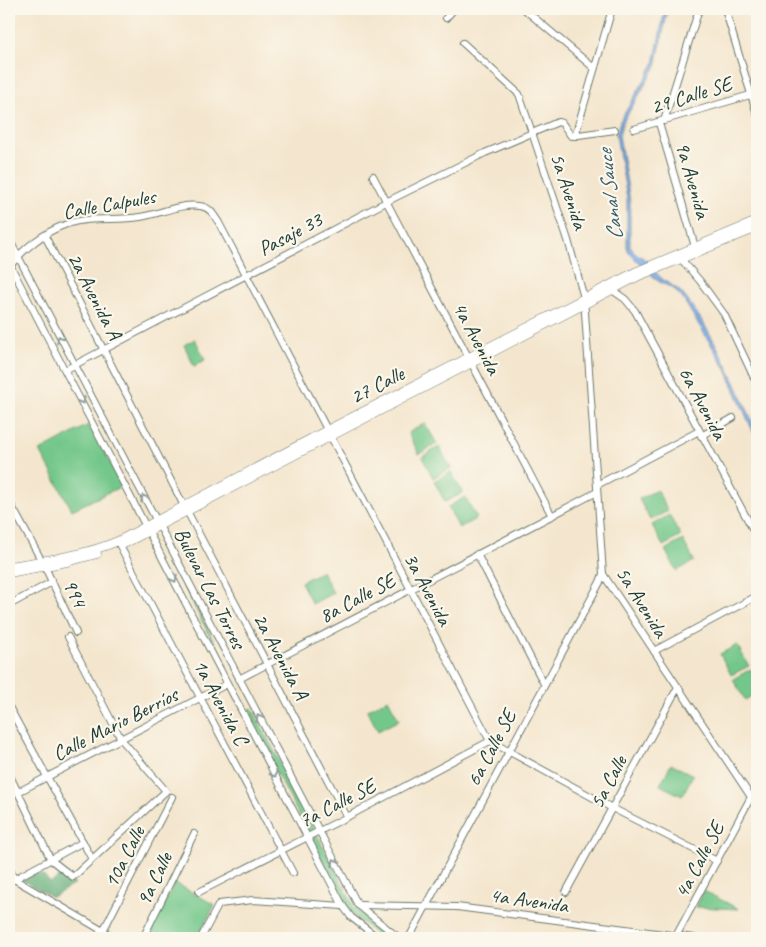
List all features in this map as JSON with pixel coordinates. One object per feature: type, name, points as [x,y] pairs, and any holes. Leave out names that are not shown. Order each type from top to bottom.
[{"type":"main road","name":"27 Calle","points":[[9,566],[43,564],[88,557],[120,546],[150,531],[158,523],[186,508],[637,274],[757,221]]},
{"type":"main road","name":"27 Calle","points":[[661,264],[681,259],[757,228]]},
{"type":"main road","name":"27 Calle","points":[[584,302],[612,290],[637,274]]},
{"type":"main road","name":"27 Calle","points":[[9,573],[105,547],[150,531]]},
{"type":"street","points":[[446,18],[454,9]]},
{"type":"street","points":[[524,9],[594,68]]},
{"type":"street","points":[[612,9],[575,136],[615,130]]},
{"type":"street","name":"9a Avenida","points":[[695,247],[662,122],[699,9]]},
{"type":"street","points":[[725,9],[754,94],[757,114]]},
{"type":"street","name":"5a Avenida","points":[[463,43],[520,94],[568,240],[584,302],[603,574],[733,772],[754,795]]},
{"type":"street","name":"29 Calle SE","points":[[634,129],[754,94]]},
{"type":"street","name":"Pasaje 33","points":[[65,370],[386,202],[485,153],[558,122],[565,126],[569,135],[575,136]]},
{"type":"street","name":"4a Avenida","points":[[373,176],[552,516]]},
{"type":"street","name":"Calle Calpules","points":[[9,265],[31,244],[74,222],[140,218],[181,207],[198,205],[208,208],[219,223]]},
{"type":"street","name":"3a Avenida","points":[[219,223],[490,741]]},
{"type":"street","name":"2a Avenida A","points":[[45,236],[347,817]]},
{"type":"street","name":"Bulevar Las Torres","points":[[9,239],[358,905],[399,938]]},
{"type":"street","points":[[681,259],[724,314],[757,384]]},
{"type":"street","name":"Bulevar Las Torres","points":[[9,265],[150,531],[227,684],[343,906],[352,917],[378,938]]},
{"type":"street","name":"6a Avenida","points":[[612,290],[625,299],[635,311],[757,538]]},
{"type":"street","name":"8a Calle SE","points":[[238,679],[552,516],[597,489],[733,418]]},
{"type":"street","name":"994","points":[[9,501],[43,564],[76,633]]},
{"type":"street","name":"1a Avenida C","points":[[120,546],[293,873]]},
{"type":"street","points":[[476,554],[544,684]]},
{"type":"street","name":"6a Calle SE","points":[[409,938],[603,574]]},
{"type":"street","points":[[9,605],[52,582]]},
{"type":"street","points":[[654,651],[757,596]]},
{"type":"street","points":[[9,774],[52,860],[73,877],[166,791],[121,739],[68,637]]},
{"type":"street","name":"Calle Mario Berríos","points":[[18,792],[227,684]]},
{"type":"street","name":"5a Calle","points":[[566,892],[678,687]]},
{"type":"street","points":[[9,707],[92,859]]},
{"type":"street","points":[[490,741],[612,808],[717,861]]},
{"type":"street","name":"7a Calle SE","points":[[199,892],[347,817],[490,741]]},
{"type":"street","name":"4a Calle SE","points":[[676,937],[754,795]]},
{"type":"street","name":"10a Calle","points":[[104,931],[172,797]]},
{"type":"street","name":"9a Calle","points":[[146,937],[194,834]]},
{"type":"street","points":[[12,880],[83,842]]},
{"type":"street","points":[[9,868],[12,880],[115,938]]},
{"type":"street","points":[[201,938],[219,904],[253,900],[343,906]]},
{"type":"street","name":"4a Avenida","points":[[358,905],[457,906],[694,938]]},
{"type":"green space","points":[[195,339],[205,360],[194,366],[184,345]]},
{"type":"green space","points":[[425,423],[437,444],[419,454],[408,433]]},
{"type":"green space","points":[[90,424],[122,486],[72,510],[40,451]]},
{"type":"green space","points":[[439,447],[451,468],[433,478],[422,457]]},
{"type":"green space","points":[[451,472],[463,493],[445,502],[434,481]]},
{"type":"green space","points":[[657,490],[668,511],[650,520],[639,499]]},
{"type":"green space","points":[[465,497],[477,518],[459,528],[448,507]]},
{"type":"green space","points":[[669,515],[681,536],[663,546],[652,525]]},
{"type":"green space","points":[[683,540],[694,561],[677,571],[665,550]]},
{"type":"green space","points":[[163,542],[227,666],[226,667],[161,543]]},
{"type":"green space","points":[[322,571],[333,593],[312,604],[301,582]]},
{"type":"green space","points":[[737,645],[749,666],[731,675],[720,654]]},
{"type":"green space","points":[[751,669],[757,681],[757,693],[745,700],[733,679]]},
{"type":"green space","points":[[388,699],[399,720],[378,731],[367,710]]},
{"type":"green space","points":[[252,708],[354,907],[394,938],[380,938],[350,912],[245,713]]},
{"type":"green space","points":[[671,764],[693,775],[682,796],[660,785]]},
{"type":"green space","points":[[38,871],[51,883],[62,874],[75,884],[52,897],[22,880]]},
{"type":"green space","points":[[175,883],[215,905],[197,938],[157,938],[148,933]]},
{"type":"green space","points":[[704,891],[739,909],[696,907]]},
{"type":"water","points":[[665,9],[668,9],[656,66],[623,122],[619,135],[630,201],[630,246],[647,261],[659,276],[682,293],[707,329],[757,431],[757,441],[725,367],[683,299],[674,289],[658,281],[629,253],[627,247],[627,198],[616,135],[620,121],[654,64]]},
{"type":"water label","name":"Canal Sauce","points":[[609,195]]}]
